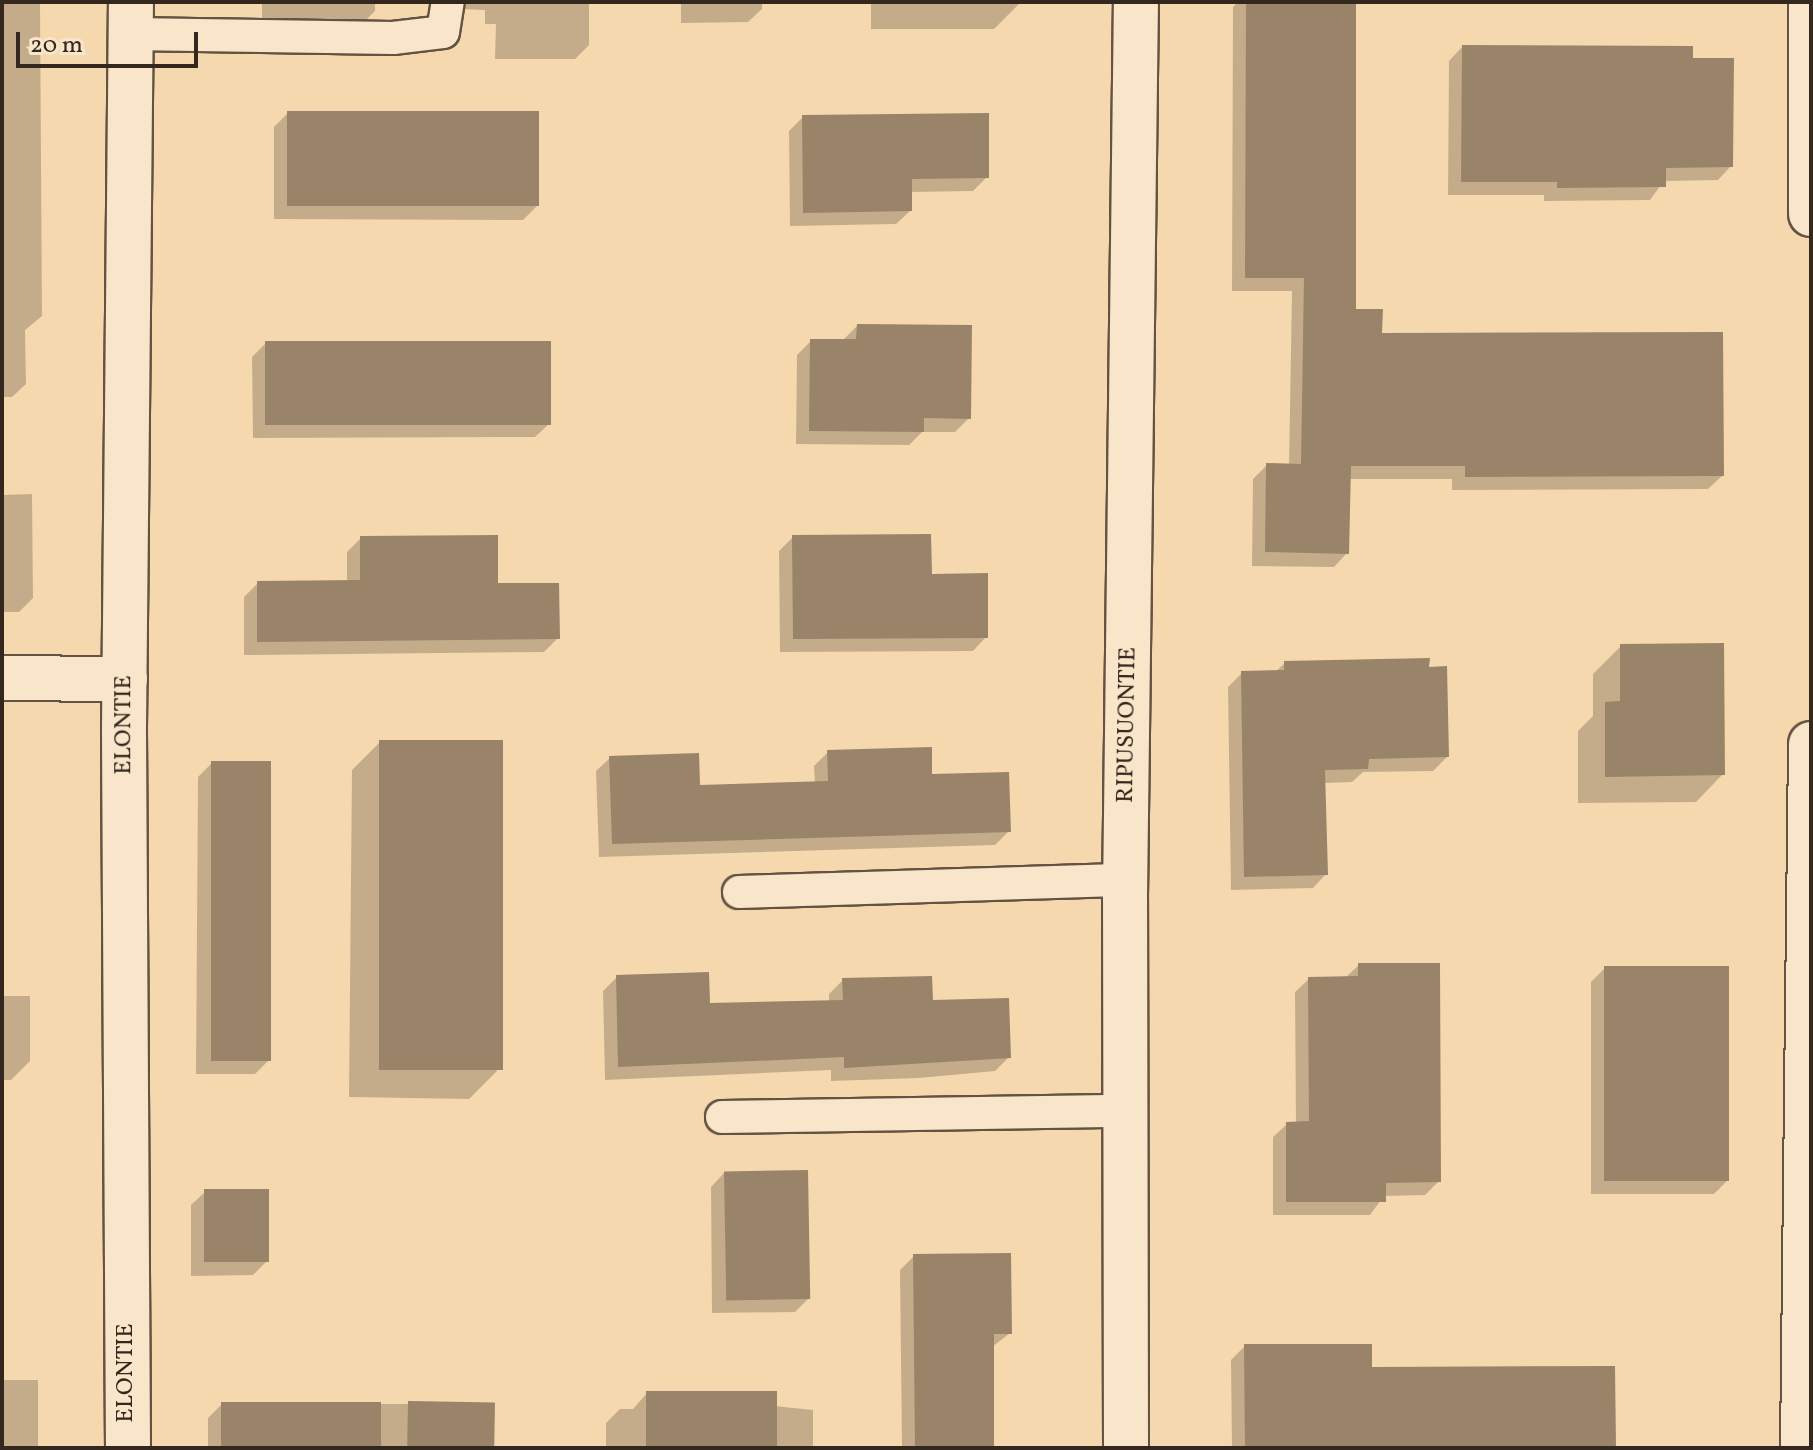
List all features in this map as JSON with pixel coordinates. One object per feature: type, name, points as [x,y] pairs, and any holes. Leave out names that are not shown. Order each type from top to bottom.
[{"type":"street","name":"RIPUSUONTIE","points":[[1126,1448],[1126,880],[1136,2]]},
{"type":"street","points":[[1811,2],[1811,214]]},
{"type":"street","name":"ELONTIE","points":[[128,1448],[125,679],[131,18]]},
{"type":"street","points":[[2,678],[125,679]]},
{"type":"street","points":[[1803,1448],[1808,1220],[1811,744]]},
{"type":"lane","points":[[131,18],[393,38],[443,32],[448,2]]},
{"type":"lane","points":[[739,892],[1126,880]]},
{"type":"lane","points":[[722,1117],[1125,1111]]},
{"type":"building","points":[[1246,2],[1356,2],[1356,309],[1383,309],[1382,333],[1723,332],[1724,476],[1465,477],[1465,466],[1351,466],[1349,554],[1265,552],[1266,463],[1301,464],[1304,278],[1245,278]]},
{"type":"building","points":[[1462,45],[1693,46],[1693,58],[1734,58],[1733,167],[1666,168],[1666,187],[1557,188],[1557,182],[1461,182]]},
{"type":"building","points":[[287,111],[539,111],[539,206],[287,206]]},
{"type":"building","points":[[989,113],[989,178],[912,179],[912,211],[803,213],[802,115]]},
{"type":"building","points":[[857,324],[972,325],[971,419],[924,418],[924,432],[809,431],[810,339],[856,339]]},
{"type":"building","points":[[265,341],[551,341],[551,425],[265,425]]},
{"type":"building","points":[[931,534],[932,574],[988,573],[988,638],[793,639],[792,535]]},
{"type":"building","points":[[498,535],[498,583],[559,583],[560,639],[257,642],[257,581],[360,580],[360,536]]},
{"type":"building","points":[[1724,643],[1725,775],[1605,777],[1605,702],[1620,701],[1620,644]]},
{"type":"building","points":[[1430,658],[1429,667],[1447,666],[1449,757],[1369,759],[1368,769],[1325,770],[1328,875],[1244,877],[1241,671],[1284,670],[1284,661]]},
{"type":"building","points":[[379,740],[503,740],[503,1070],[379,1070]]},
{"type":"building","points":[[932,747],[932,774],[1009,772],[1011,832],[612,844],[609,756],[699,753],[700,785],[828,781],[827,750]]},
{"type":"building","points":[[211,761],[271,761],[271,1061],[211,1061]]},
{"type":"building","points":[[1358,963],[1440,963],[1441,1182],[1386,1183],[1386,1202],[1286,1202],[1286,1122],[1309,1121],[1308,977],[1358,976]]},
{"type":"building","points":[[1604,966],[1729,966],[1729,1181],[1604,1181]]},
{"type":"building","points":[[709,972],[710,1003],[843,1000],[842,978],[932,976],[933,1000],[1009,998],[1011,1058],[844,1068],[844,1057],[618,1067],[616,975]]},
{"type":"building","points":[[808,1170],[810,1299],[726,1300],[724,1171]]},
{"type":"building","points":[[204,1189],[269,1189],[269,1262],[204,1262]]},
{"type":"building","points":[[1011,1253],[1012,1334],[994,1334],[994,1448],[915,1448],[913,1254]]},
{"type":"building","points":[[1244,1344],[1372,1344],[1372,1367],[1615,1366],[1616,1448],[1245,1448]]},
{"type":"building","points":[[646,1391],[777,1391],[777,1448],[646,1448]]},
{"type":"building","points":[[408,1401],[495,1403],[494,1448],[407,1448]]},
{"type":"building","points":[[221,1402],[381,1402],[381,1448],[221,1448]]}]
